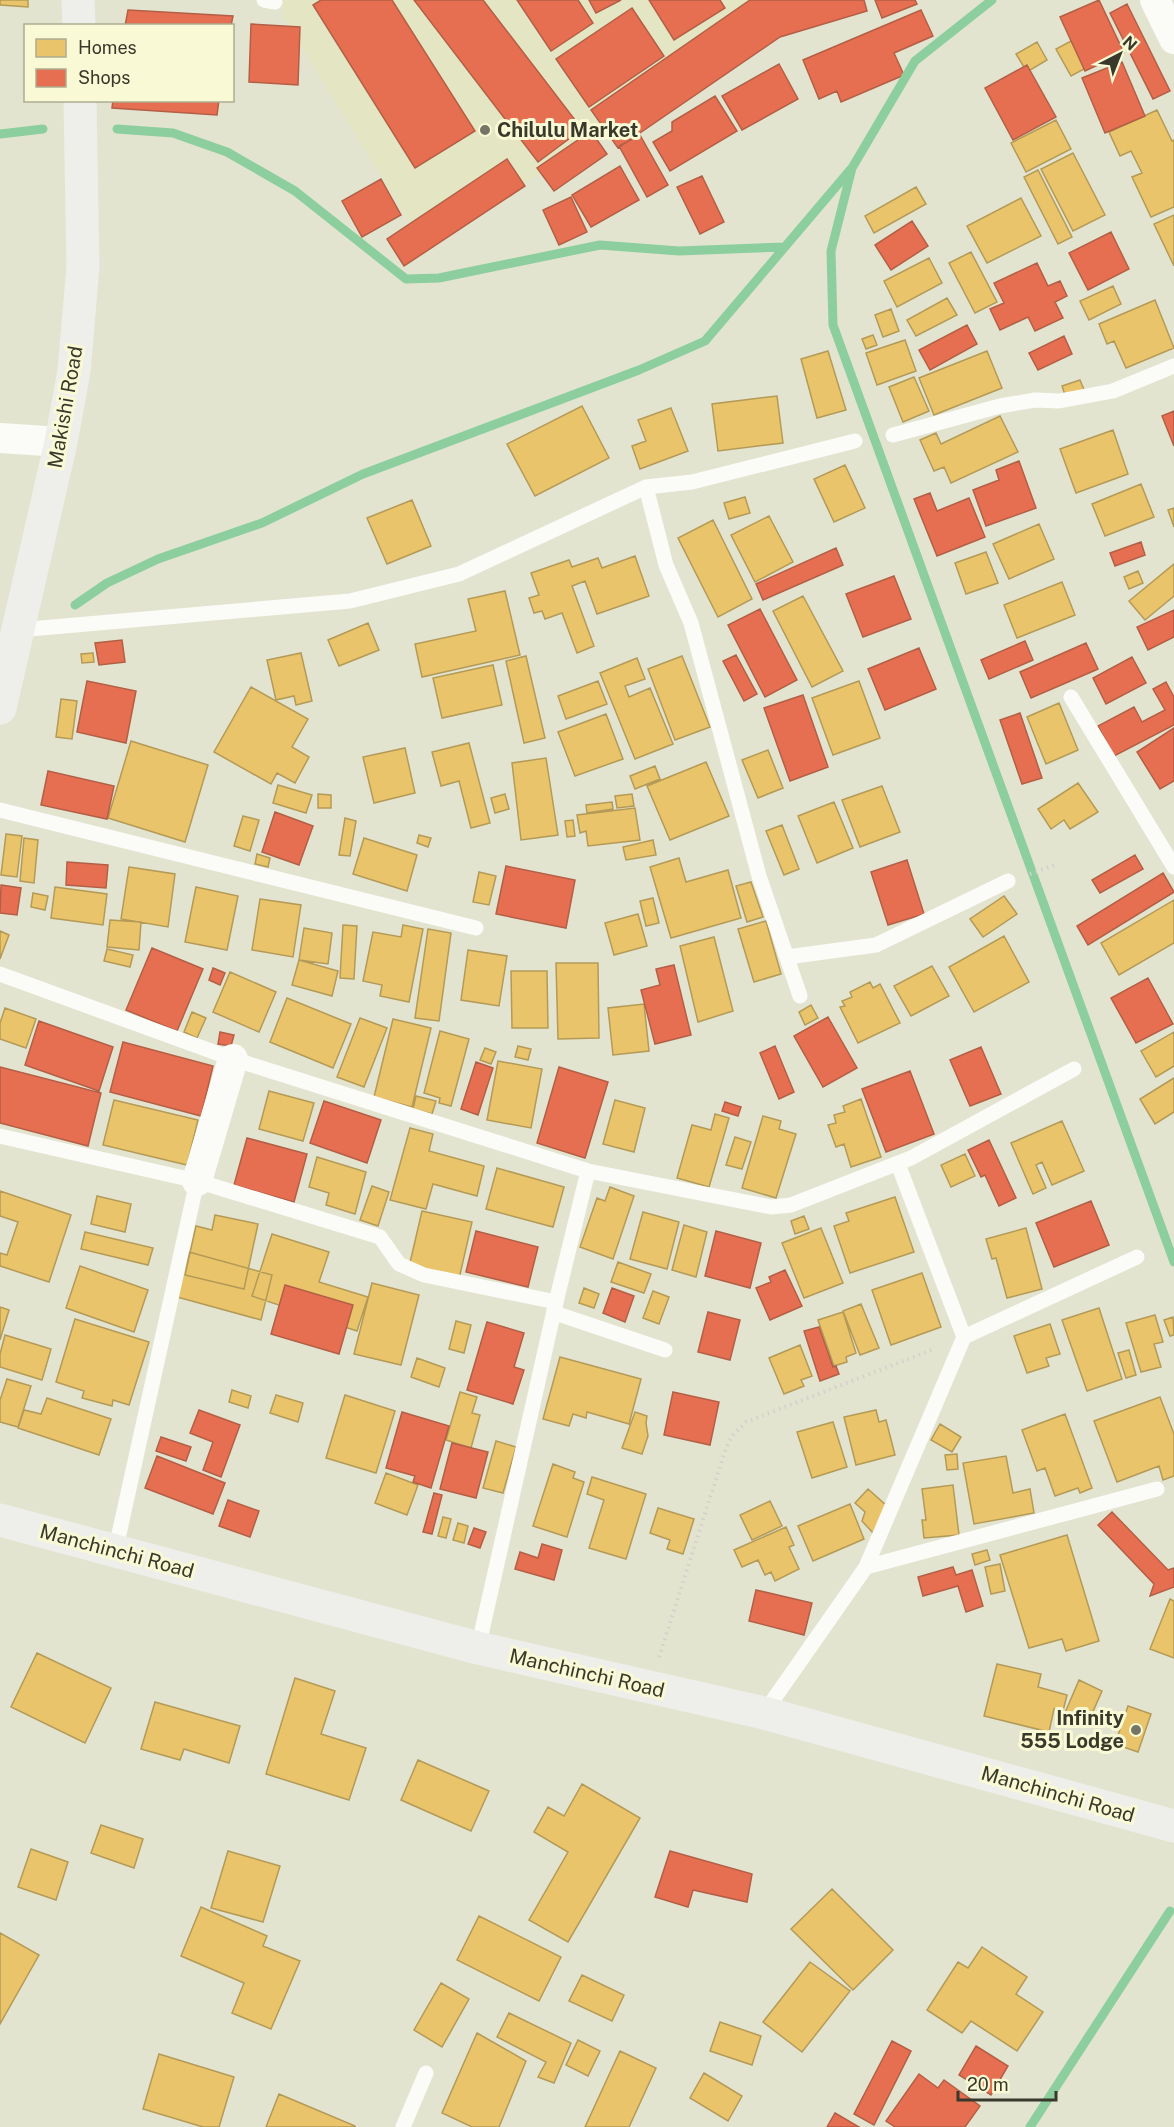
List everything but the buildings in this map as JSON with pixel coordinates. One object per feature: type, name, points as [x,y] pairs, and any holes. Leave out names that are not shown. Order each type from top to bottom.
[{"type":"main road","points":[[78,0],[79,24]]},
{"type":"main road","name":"Makishi Road","points":[[0,708],[61,442],[74,371],[83,267],[80,102]]},
{"type":"main road","name":"Manchinchi Road","points":[[0,1520],[478,1648],[764,1713],[1174,1826]]},
{"type":"street","points":[[1155,0],[1174,39]]},
{"type":"street","points":[[0,438],[61,442]]},
{"type":"street","points":[[197,1181],[233,1059]]},
{"type":"lane","points":[[893,435],[1000,406],[1035,400],[1059,401],[1113,391],[1174,366]]},
{"type":"lane","points":[[18,630],[351,601],[459,574],[646,488],[692,482],[855,441]]},
{"type":"lane","points":[[646,488],[666,565],[691,623],[759,876],[800,996]]},
{"type":"lane","points":[[1071,697],[1174,867]]},
{"type":"lane","points":[[0,810],[476,928]]},
{"type":"lane","points":[[787,957],[876,945],[1008,881]]},
{"type":"lane","points":[[0,974],[233,1059],[588,1171],[771,1207],[791,1205],[898,1164],[1074,1069]]},
{"type":"lane","points":[[0,1136],[197,1181],[380,1237],[399,1264],[424,1275],[556,1307],[664,1350]]},
{"type":"lane","points":[[898,1164],[964,1337]]},
{"type":"lane","points":[[478,1648],[588,1171]]},
{"type":"lane","points":[[115,1551],[197,1181]]},
{"type":"lane","points":[[764,1713],[866,1567],[964,1337],[1137,1257]]},
{"type":"lane","points":[[866,1567],[1156,1489]]},
{"type":"lane","points":[[403,2127],[426,2073]]},
{"type":"path","points":[[650,1687],[726,1448],[739,1428],[746,1422],[964,1337]]},
{"type":"shaded area","name":"Chilulu Market","points":[[281,0],[836,0],[838,4],[421,242],[284,18]]},
{"type":"waterway","points":[[992,0],[915,61],[852,168],[831,251],[833,325],[1174,1262]]},
{"type":"waterway","points":[[0,134],[43,129]]},
{"type":"waterway","points":[[117,129],[173,133],[227,152],[295,191],[406,279],[439,278],[600,245],[679,251],[785,247]]},
{"type":"waterway","points":[[75,605],[107,583],[158,559],[262,523],[363,474],[639,370],[705,341],[851,169]]},
{"type":"waterway","points":[[1030,2127],[1170,1911]]},
{"type":"place","name":"Chilulu Market","points":[[485,130]]},
{"type":"place","name":"Infinity 555 Lodge","points":[[1136,1730]]}]
